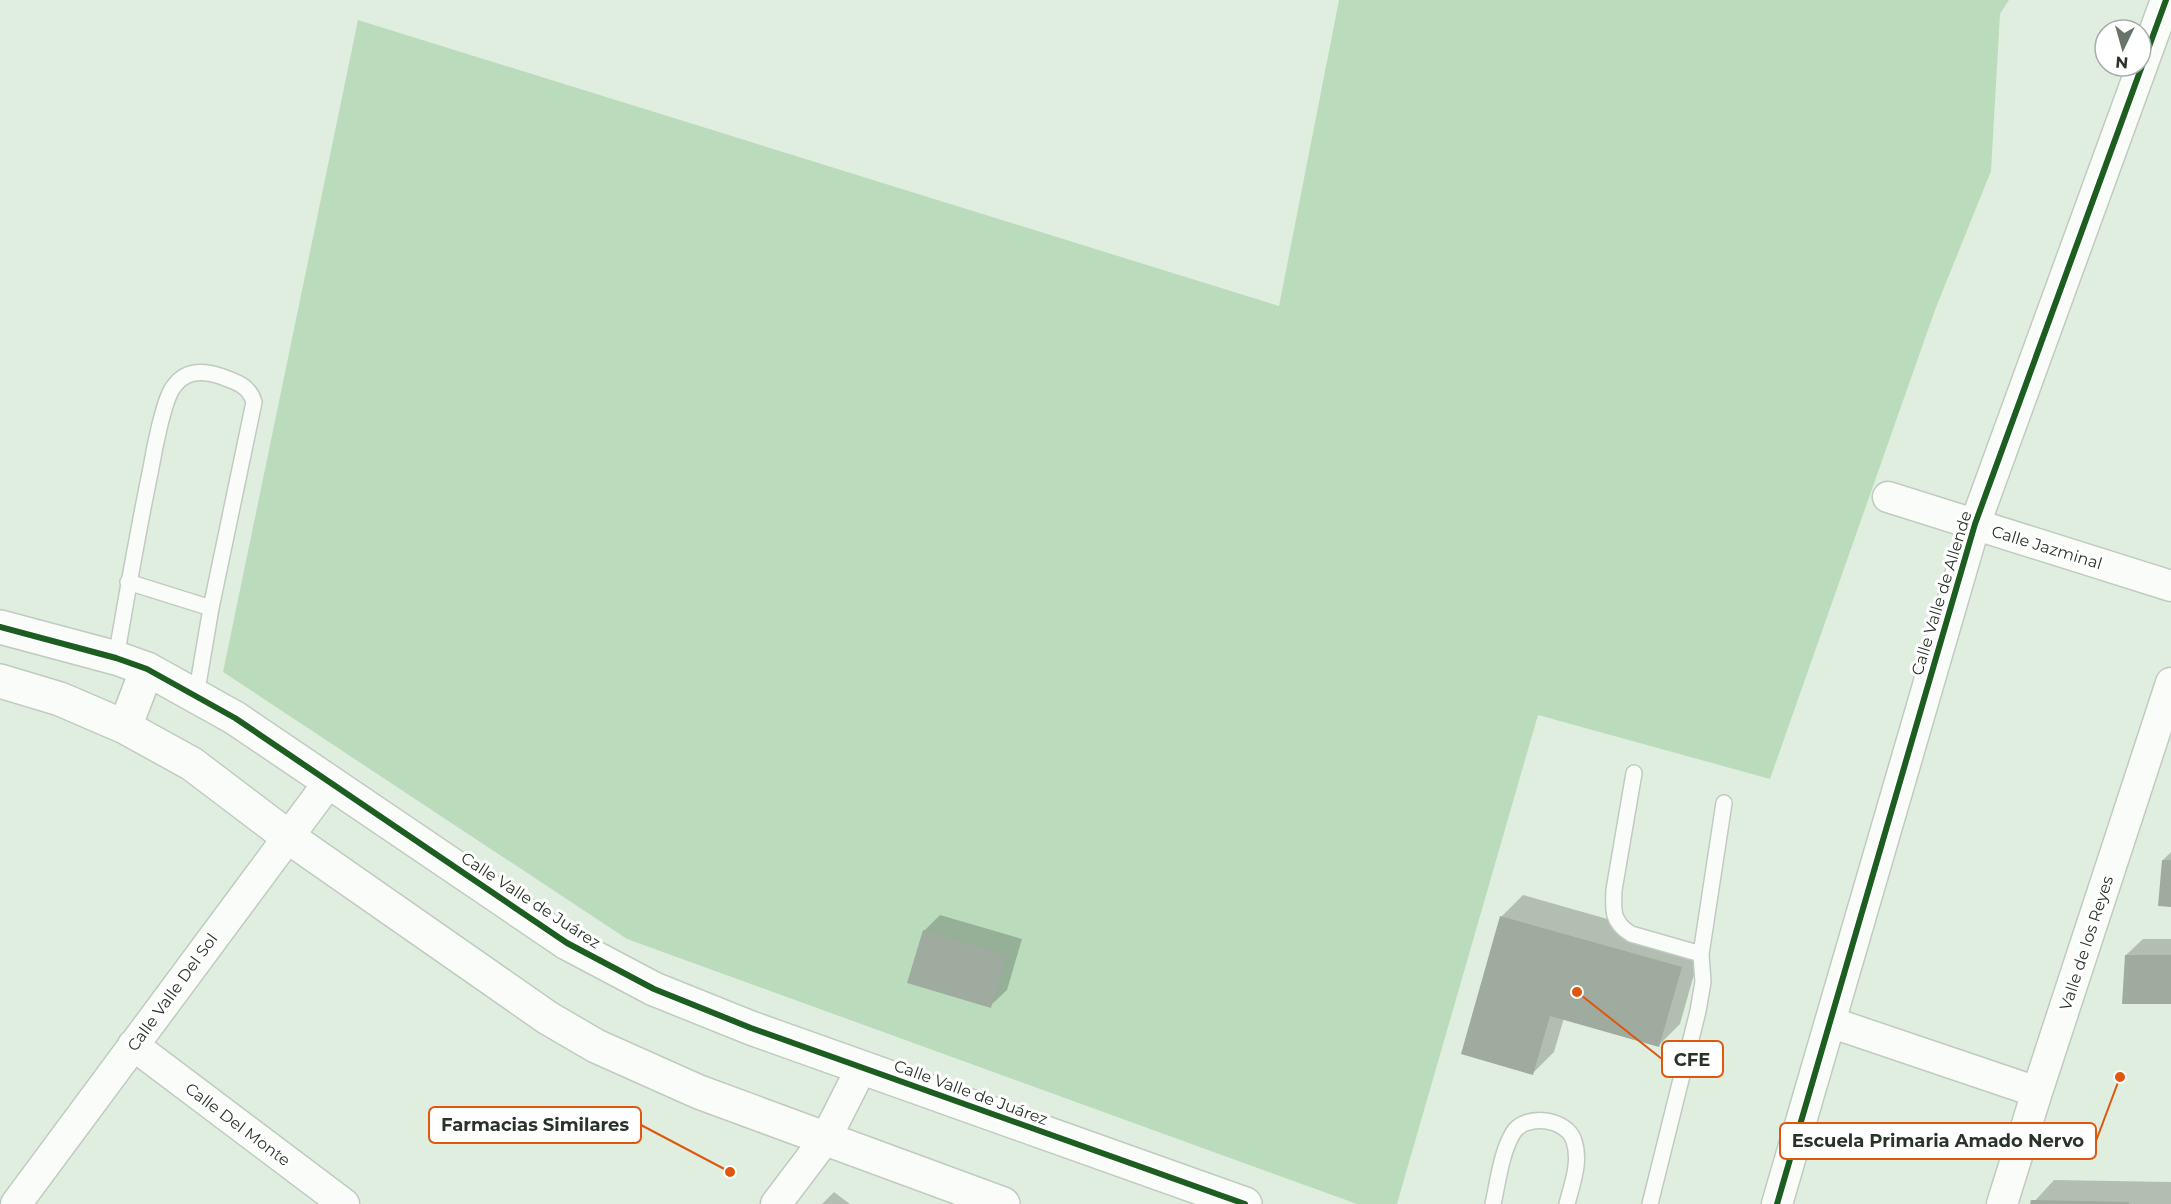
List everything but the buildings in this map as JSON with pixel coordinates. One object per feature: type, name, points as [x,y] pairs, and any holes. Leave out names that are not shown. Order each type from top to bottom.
[{"type":"street","name":"Calle Valle de Allende","points":[[1777,1204],[1975,524],[2160,52],[2166,0]]},
{"type":"street","name":"Calle Jazminal","points":[[1888,497],[2171,586]]},
{"type":"street","name":"Calle Valle de Juárez","points":[[0,627],[116,658],[147,669],[196,696],[235,718],[567,943],[644,984],[751,1028],[1245,1204]]},
{"type":"street","points":[[125,727],[147,669]]},
{"type":"street","points":[[0,681],[60,699],[125,727],[192,764],[287,836],[548,1018],[596,1046],[699,1092],[1003,1204]]},
{"type":"street","name":"Valle de los Reyes","points":[[2002,1204],[2171,682]]},
{"type":"street","name":"Calle Valle Del Sol","points":[[16,1204],[329,782]]},
{"type":"street","points":[[1830,1022],[2037,1092]]},
{"type":"street","name":"Calle Del Monte","points":[[133,1045],[344,1204]]},
{"type":"street","points":[[776,1204],[826,1138],[862,1067]]},
{"type":"lane","points":[[116,658],[128,582],[156,443],[172,389],[192,372],[206,372],[241,384],[251,393],[254,402],[211,608],[196,696]]},
{"type":"lane","points":[[128,582],[211,608]]},
{"type":"lane","points":[[1634,773],[1614,890],[1613,908],[1616,920],[1622,929],[1631,934],[1701,954]]},
{"type":"lane","points":[[1650,1204],[1698,1011],[1703,982],[1701,954],[1724,803]]},
{"type":"lane","points":[[1493,1204],[1506,1151],[1514,1132],[1524,1122],[1540,1120],[1562,1126],[1574,1139],[1577,1160],[1567,1204]]},
{"type":"green space","points":[[1339,0],[2009,0],[2000,14],[1991,171],[1935,310],[1770,779],[1538,715],[1397,1204],[1357,1204],[627,939],[223,672],[358,20],[1279,306]]},
{"type":"cycle path","points":[[1777,1204],[1975,524],[2166,0]]},
{"type":"cycle path","points":[[0,627],[116,658],[147,669],[235,718],[567,943],[654,989],[751,1028],[1245,1204]]},
{"type":"place","name":"CFE","points":[[1577,992]]},
{"type":"place","name":"Escuela Primaria Amado Nervo","points":[[2120,1077]]},
{"type":"place","name":"Farmacias Similares","points":[[730,1172]]}]
